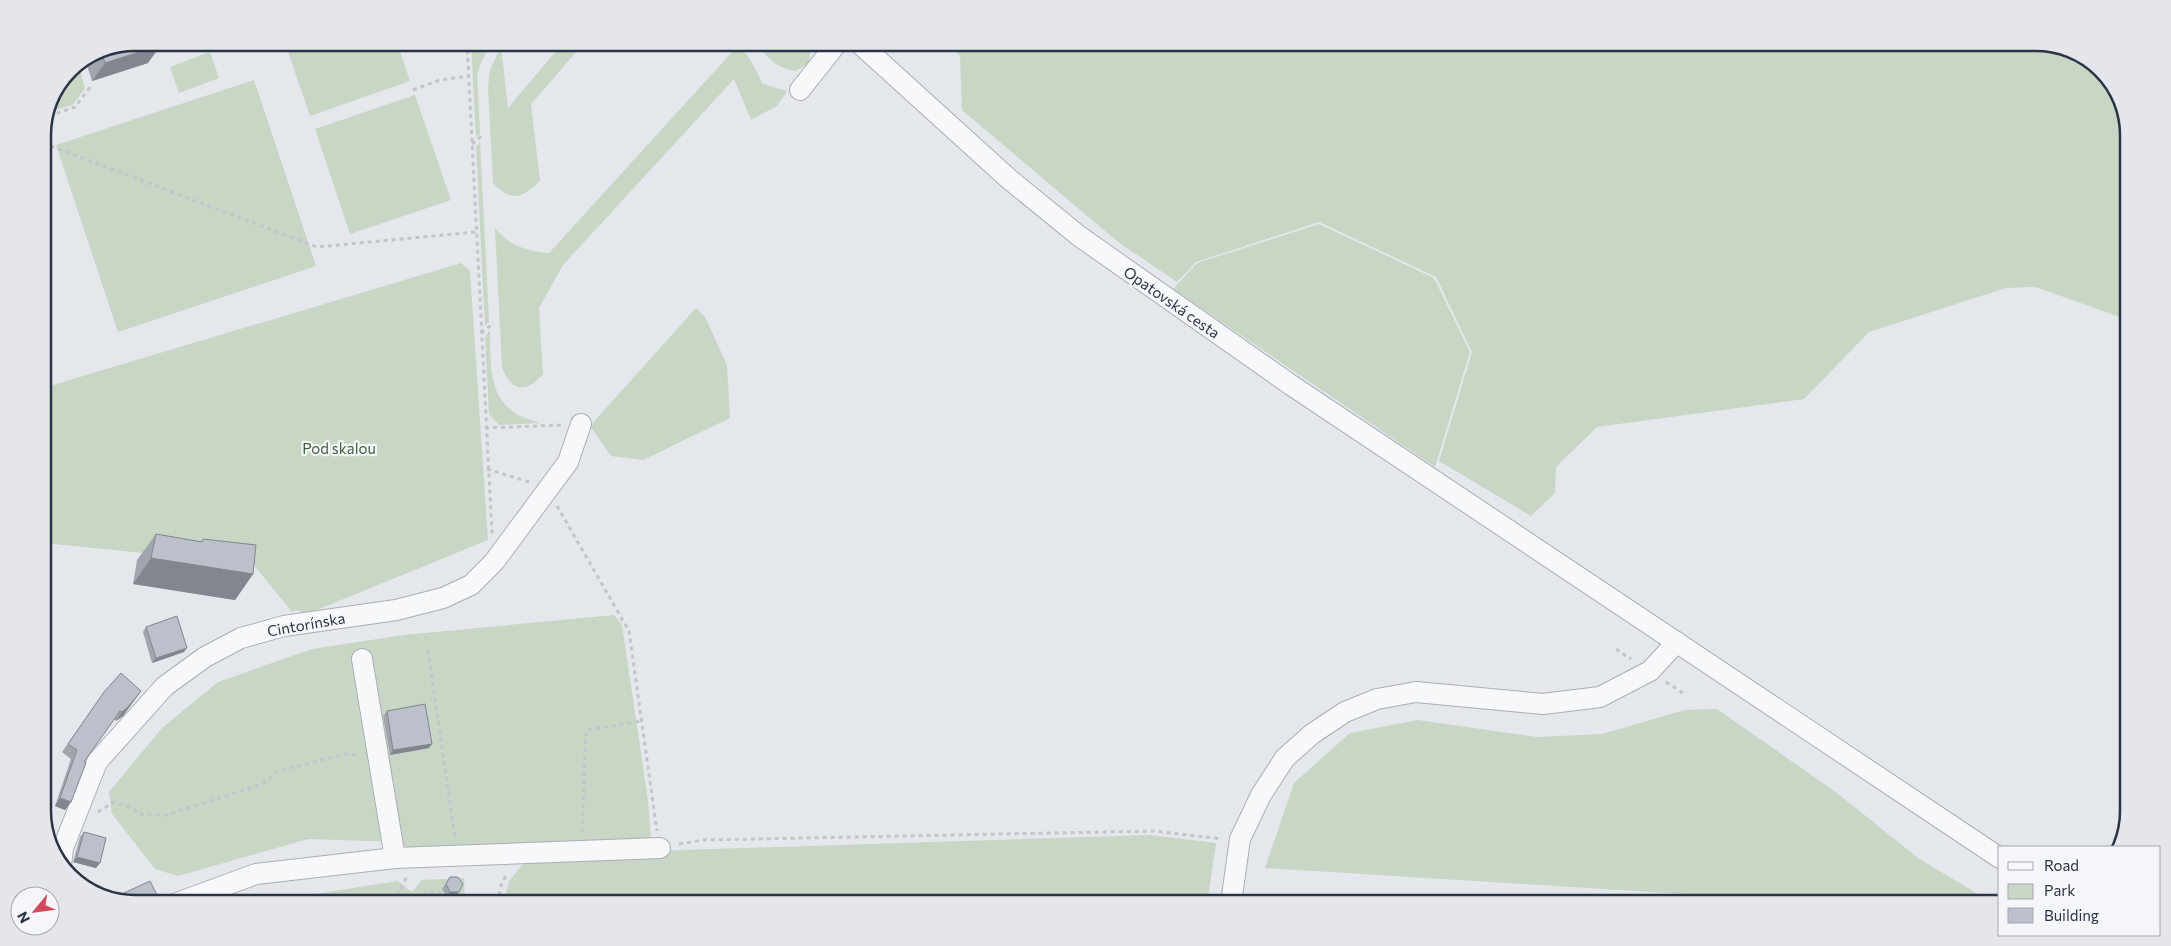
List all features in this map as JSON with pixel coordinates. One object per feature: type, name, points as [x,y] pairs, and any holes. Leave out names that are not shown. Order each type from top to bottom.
[{"type":"street","points":[[800,90],[831,51]]},
{"type":"street","name":"Opatovská cesta","points":[[868,51],[1009,179],[1079,236],[1291,385],[1998,857]]},
{"type":"street","name":"Cintorínska","points":[[62,852],[97,762],[166,686],[205,657],[241,638],[284,626],[396,610],[444,598],[471,585],[494,562],[568,462],[581,424]]},
{"type":"street","points":[[1232,895],[1239,842],[1261,795],[1285,758],[1312,734],[1345,712],[1378,699],[1416,692],[1543,704],[1600,697],[1650,671],[1677,642]]},
{"type":"street","points":[[362,659],[405,857]]},
{"type":"street","points":[[201,895],[256,874],[405,857],[660,848]]},
{"type":"path","points":[[467,51],[487,469],[494,562]]},
{"type":"path","points":[[413,90],[440,80],[468,76]]},
{"type":"path","points":[[54,114],[76,107],[91,86]]},
{"type":"path","points":[[472,145],[484,134]]},
{"type":"path","points":[[51,146],[317,247],[476,232]]},
{"type":"path","points":[[480,333],[494,323]]},
{"type":"path","points":[[485,428],[581,424]]},
{"type":"path","points":[[487,469],[548,488],[629,631],[660,848],[702,840],[1154,831],[1239,842]]},
{"type":"path","points":[[428,650],[456,842]]},
{"type":"path","points":[[582,835],[586,730],[642,721]]},
{"type":"path","points":[[108,805],[114,802],[134,809],[138,814],[166,815],[263,784],[278,771],[346,754],[362,755]]},
{"type":"path","points":[[500,895],[500,888],[514,854]]},
{"type":"path","points":[[399,895],[405,857]]},
{"type":"path","points":[[418,895],[439,892],[440,895]]},
{"type":"green space","points":[[288,51],[400,51],[410,81],[310,116]]},
{"type":"green space","points":[[471,51],[487,51],[477,73],[480,134],[476,137]]},
{"type":"green space","points":[[499,51],[502,51],[508,108],[556,51],[577,51],[531,104],[540,181],[528,191],[517,196],[506,194],[493,183],[488,89],[490,70]]},
{"type":"green space","points":[[733,51],[744,51],[750,59],[763,84],[787,91],[777,106],[751,120],[734,79],[563,265],[539,308],[543,374],[531,385],[520,387],[510,381],[502,367],[495,229],[519,247],[549,253]]},
{"type":"green space","points":[[763,51],[810,51],[809,63],[796,71],[778,65]]},
{"type":"green space","points":[[955,51],[2035,51],[2052,53],[2078,63],[2095,76],[2111,98],[2118,119],[2120,130],[2120,317],[2036,287],[2006,288],[1869,332],[1804,399],[1597,427],[1556,467],[1555,493],[1531,516],[1439,461],[1472,352],[1436,277],[1319,222],[1196,262],[1177,282],[1118,242],[962,110],[960,56]]},
{"type":"green space","points":[[210,52],[219,78],[179,93],[170,67]]},
{"type":"green space","points":[[80,72],[85,88],[73,105],[56,110],[60,98],[69,84]]},
{"type":"green space","points":[[254,80],[316,266],[118,332],[56,145]]},
{"type":"green space","points":[[415,95],[451,200],[350,234],[315,129]]},
{"type":"green space","points":[[480,142],[489,322],[485,326],[476,147]]},
{"type":"green space","points":[[1319,224],[1434,278],[1470,352],[1435,467],[1173,289],[1197,263]]},
{"type":"green space","name":"Pod skalou","points":[[461,263],[470,271],[488,540],[307,614],[296,610],[292,612],[253,564],[51,544],[51,386]]},
{"type":"green space","points":[[696,308],[705,317],[727,365],[730,418],[643,460],[611,456],[590,426]]},
{"type":"green space","points":[[490,330],[492,376],[499,397],[515,413],[540,423],[499,425],[489,414],[485,337]]},
{"type":"green space","points":[[614,615],[622,625],[648,800],[651,840],[411,849],[398,842],[308,839],[178,876],[155,869],[112,814],[109,792],[162,728],[218,682],[312,649],[404,635]]},
{"type":"green space","points":[[1717,709],[1837,793],[1918,858],[1980,895],[1699,895],[1265,868],[1294,783],[1350,733],[1418,720],[1537,737],[1602,734],[1685,710]]},
{"type":"green space","points":[[1150,835],[1216,843],[1208,895],[506,895],[509,881],[526,860],[682,850]]},
{"type":"green space","points":[[464,878],[465,895],[309,895],[397,881],[412,892],[422,880]]},
{"type":"building","points":[[142,51],[105,63],[104,58],[119,53]]},
{"type":"building","points":[[156,534],[202,542],[203,539],[256,545],[253,574],[151,558]]},
{"type":"building","points":[[177,616],[187,648],[156,658],[146,627]]},
{"type":"building","points":[[121,673],[141,691],[128,707],[122,712],[120,711],[84,762],[86,763],[71,802],[60,798],[77,750],[68,744],[104,692]]},
{"type":"building","points":[[425,704],[432,744],[393,750],[387,711]]},
{"type":"building","points":[[84,832],[106,838],[100,863],[77,857]]},
{"type":"building","points":[[450,877],[458,877],[463,884],[459,892],[450,892],[446,884]]},
{"type":"building","points":[[150,881],[157,895],[136,895],[123,893]]}]
